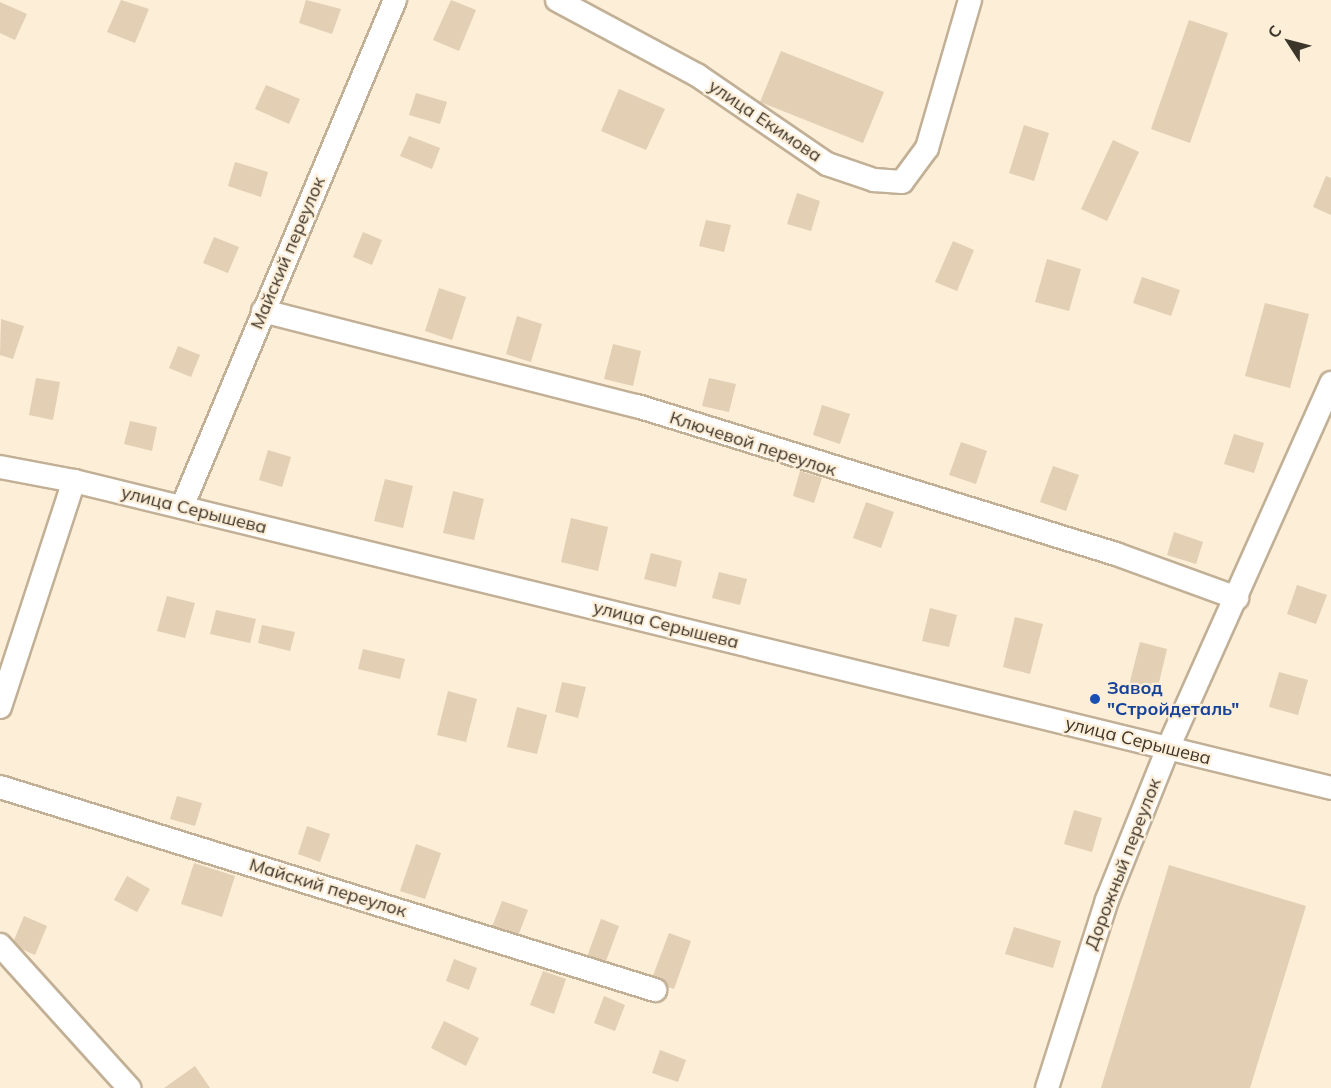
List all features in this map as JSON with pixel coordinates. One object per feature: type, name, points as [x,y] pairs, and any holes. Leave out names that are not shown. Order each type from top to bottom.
[{"type":"street","name":"Майский переулок","points":[[182,507],[395,0]]},
{"type":"street","name":"улица Екимова","points":[[557,0],[697,75],[827,164],[874,180],[902,182],[927,148],[970,0]]},
{"type":"street","name":"Ключевой переулок","points":[[263,311],[637,406],[1116,554],[1237,598]]},
{"type":"street","name":"Дорожный переулок","points":[[1047,1088],[1107,900],[1168,748],[1237,598],[1331,383]]},
{"type":"street","name":"улица Серышева","points":[[0,467],[74,481],[182,507],[1331,788]]},
{"type":"street","points":[[0,707],[74,481]]},
{"type":"street","name":"Майский переулок","points":[[0,787],[655,990]]},
{"type":"street","points":[[0,945],[129,1088]]},
{"type":"building","points":[[121,0],[149,9],[135,43],[107,32]]},
{"type":"building","points":[[306,0],[341,9],[332,34],[299,23]]},
{"type":"building","points":[[451,0],[476,10],[459,51],[433,40]]},
{"type":"building","points":[[0,2],[27,14],[15,40],[0,33]]},
{"type":"building","points":[[1189,20],[1228,33],[1190,143],[1151,129]]},
{"type":"building","points":[[781,51],[884,92],[863,143],[760,102]]},
{"type":"building","points":[[266,85],[300,99],[289,124],[255,109]]},
{"type":"building","points":[[619,89],[665,109],[646,150],[601,131]]},
{"type":"building","points":[[416,93],[447,102],[440,124],[409,115]]},
{"type":"building","points":[[1024,125],[1049,133],[1034,181],[1009,173]]},
{"type":"building","points":[[409,136],[440,148],[432,169],[400,156]]},
{"type":"building","points":[[1113,140],[1139,152],[1107,221],[1081,209]]},
{"type":"building","points":[[235,162],[268,172],[261,197],[228,186]]},
{"type":"building","points":[[1326,176],[1331,178],[1331,215],[1313,207]]},
{"type":"building","points":[[797,193],[820,201],[811,231],[787,224]]},
{"type":"building","points":[[706,220],[731,225],[724,252],[699,246]]},
{"type":"building","points":[[363,232],[382,240],[372,265],[353,257]]},
{"type":"building","points":[[214,237],[239,247],[228,273],[203,263]]},
{"type":"building","points":[[953,241],[974,250],[957,291],[935,282]]},
{"type":"building","points":[[1047,259],[1081,269],[1069,311],[1035,302]]},
{"type":"building","points":[[1142,277],[1180,290],[1171,316],[1133,303]]},
{"type":"building","points":[[439,288],[466,297],[452,340],[425,331]]},
{"type":"building","points":[[1265,303],[1309,314],[1290,388],[1245,376]]},
{"type":"building","points":[[517,316],[542,324],[531,362],[506,354]]},
{"type":"building","points":[[1,319],[24,326],[13,359],[0,355]]},
{"type":"building","points":[[613,344],[641,351],[633,386],[604,379]]},
{"type":"building","points":[[178,346],[200,355],[191,377],[169,368]]},
{"type":"building","points":[[36,378],[60,382],[53,420],[29,415]]},
{"type":"building","points":[[709,378],[736,384],[729,412],[702,406]]},
{"type":"building","points":[[822,405],[850,414],[840,444],[813,435]]},
{"type":"building","points":[[130,421],[157,427],[152,451],[124,444]]},
{"type":"building","points":[[1234,434],[1264,443],[1254,473],[1224,464]]},
{"type":"building","points":[[961,442],[987,451],[976,484],[949,475]]},
{"type":"building","points":[[268,450],[291,457],[282,487],[259,480]]},
{"type":"building","points":[[1053,466],[1079,475],[1066,511],[1040,502]]},
{"type":"building","points":[[800,471],[822,478],[814,503],[793,496]]},
{"type":"building","points":[[385,479],[413,486],[403,528],[374,521]]},
{"type":"building","points":[[453,491],[484,499],[474,540],[443,533]]},
{"type":"building","points":[[866,502],[894,512],[881,548],[853,538]]},
{"type":"building","points":[[571,518],[608,527],[598,571],[561,562]]},
{"type":"building","points":[[1174,532],[1203,542],[1196,564],[1167,555]]},
{"type":"building","points":[[651,553],[682,561],[676,587],[644,579]]},
{"type":"building","points":[[719,572],[747,579],[740,605],[712,598]]},
{"type":"building","points":[[1297,585],[1327,595],[1316,624],[1287,614]]},
{"type":"building","points":[[167,596],[195,603],[185,638],[157,631]]},
{"type":"building","points":[[930,608],[957,615],[949,647],[922,641]]},
{"type":"building","points":[[216,610],[256,619],[250,643],[210,634]]},
{"type":"building","points":[[1015,617],[1043,624],[1030,674],[1003,667]]},
{"type":"building","points":[[262,625],[295,632],[290,651],[258,643]]},
{"type":"building","points":[[1140,642],[1167,649],[1157,691],[1129,685]]},
{"type":"building","points":[[363,649],[405,659],[400,679],[358,669]]},
{"type":"building","points":[[1279,672],[1308,680],[1298,715],[1269,707]]},
{"type":"building","points":[[562,682],[586,687],[578,718],[555,712]]},
{"type":"building","points":[[448,691],[477,699],[466,742],[437,735]]},
{"type":"building","points":[[517,707],[547,715],[537,754],[507,747]]},
{"type":"building","points":[[177,796],[202,803],[195,826],[170,819]]},
{"type":"building","points":[[1074,810],[1102,818],[1092,852],[1064,844]]},
{"type":"building","points":[[307,826],[330,834],[320,862],[298,854]]},
{"type":"building","points":[[416,844],[441,853],[425,899],[400,891]]},
{"type":"building","points":[[194,863],[235,876],[222,917],[181,904]]},
{"type":"building","points":[[1169,865],[1306,906],[1250,1088],[1101,1088]]},
{"type":"building","points":[[127,876],[150,889],[137,912],[114,900]]},
{"type":"building","points":[[502,901],[528,910],[518,936],[492,927]]},
{"type":"building","points":[[24,916],[47,926],[35,955],[12,945]]},
{"type":"building","points":[[601,919],[619,926],[603,969],[585,962]]},
{"type":"building","points":[[1014,927],[1061,941],[1053,968],[1005,954]]},
{"type":"building","points":[[669,933],[691,941],[674,989],[651,981]]},
{"type":"building","points":[[454,959],[477,968],[469,990],[446,981]]},
{"type":"building","points":[[543,971],[566,979],[554,1014],[530,1005]]},
{"type":"building","points":[[604,996],[625,1005],[615,1031],[594,1023]]},
{"type":"building","points":[[444,1021],[479,1038],[466,1066],[431,1048]]},
{"type":"building","points":[[660,1050],[686,1060],[678,1082],[652,1073]]},
{"type":"building","points":[[195,1066],[210,1088],[164,1088]]},
{"type":"place","name":"Завод \"Стройдеталь\"","points":[[1095,699]]}]
